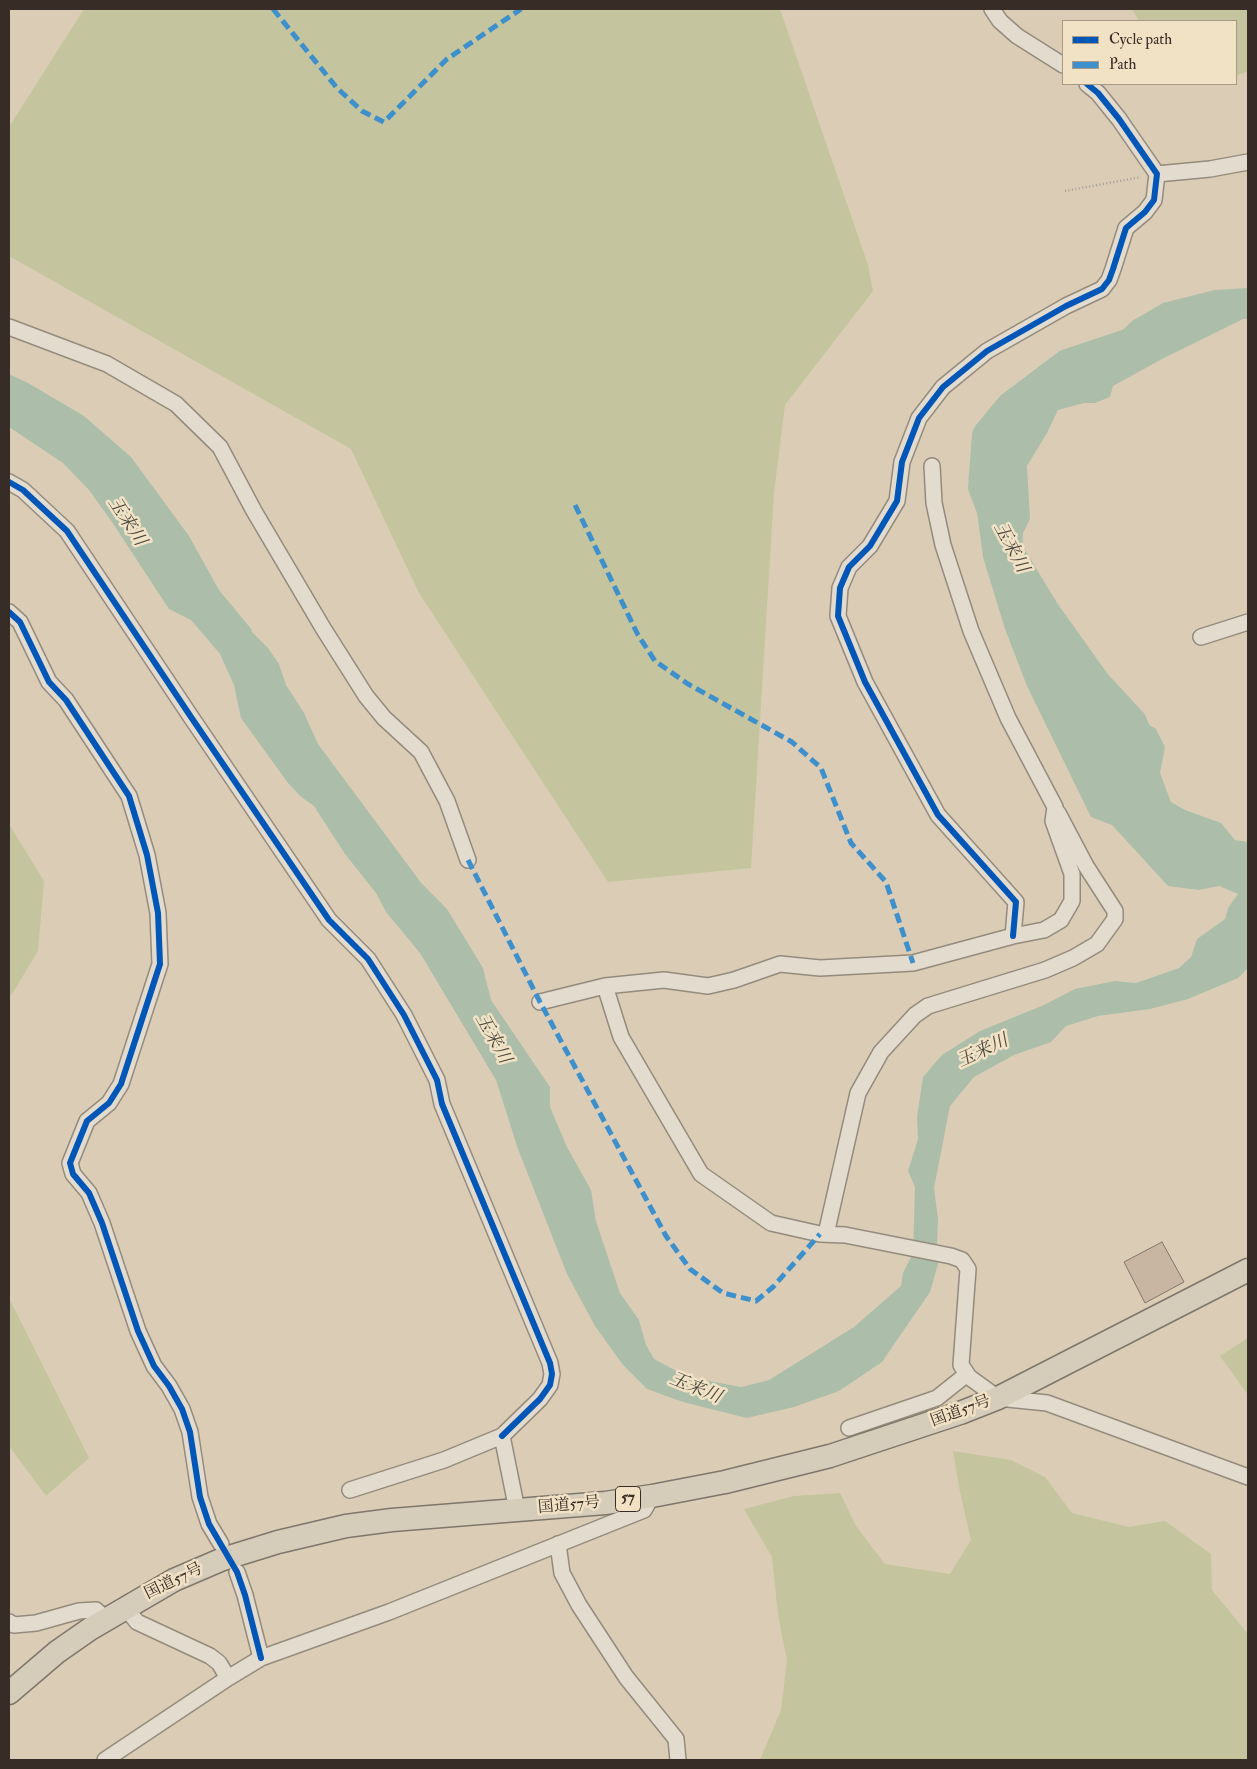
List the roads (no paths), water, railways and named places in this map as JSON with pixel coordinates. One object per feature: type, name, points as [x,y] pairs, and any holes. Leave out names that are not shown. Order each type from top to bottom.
[{"type":"highway","name":"国道57号","points":[[9,1693],[57,1652],[125,1607],[174,1580],[223,1559],[311,1533],[392,1520],[605,1503],[725,1482],[830,1456],[960,1414],[998,1398],[1248,1270]]},
{"type":"street","points":[[992,9],[1000,21],[1017,36],[1062,64]]},
{"type":"street","points":[[1013,936],[1016,902],[938,815],[865,682],[838,616],[840,588],[849,567],[870,546],[897,501],[902,462],[919,418],[943,387],[988,351],[1066,306],[1102,289],[1109,280],[1126,228],[1145,212],[1154,200],[1157,174],[1119,119],[1098,93],[1088,85]]},
{"type":"street","points":[[1157,174],[1210,169],[1248,162]]},
{"type":"street","points":[[1210,169],[1248,173]]},
{"type":"street","points":[[9,327],[107,364],[176,404],[220,447],[254,511],[323,628],[366,696],[384,718],[421,752],[446,801],[468,860]]},
{"type":"street","points":[[826,1234],[858,1094],[881,1052],[915,1015],[928,1006],[1045,970],[1072,958],[1097,944],[1115,919],[1115,911],[1086,866],[1008,718],[970,631],[943,545],[934,503],[932,466]]},
{"type":"street","points":[[9,482],[23,490],[67,531],[329,920],[368,959],[404,1015],[437,1080],[442,1104],[550,1364],[552,1374],[550,1385],[540,1399],[502,1436],[444,1460],[350,1490]]},
{"type":"street","points":[[9,612],[20,622],[49,682],[66,700],[129,796],[147,855],[158,912],[160,964],[121,1084],[109,1103],[87,1121],[70,1163],[73,1174],[89,1194],[102,1223],[138,1331],[154,1366],[182,1409],[190,1432],[200,1497],[209,1524],[221,1544]]},
{"type":"street","points":[[1201,636],[1248,622]]},
{"type":"street","points":[[540,1002],[605,986],[664,980],[708,986],[734,980],[780,964],[820,968],[914,963],[1013,936],[1044,930],[1061,920],[1072,901],[1072,874],[1053,821],[1055,807]]},
{"type":"street","points":[[605,986],[621,1037],[701,1174],[771,1223],[826,1234],[845,1235],[951,1256],[962,1260],[968,1270],[961,1364],[967,1374],[998,1398],[1047,1403],[1248,1477]]},
{"type":"street","points":[[849,1428],[938,1398],[967,1374]]},
{"type":"street","points":[[502,1436],[517,1510]]},
{"type":"street","points":[[105,1760],[261,1658],[390,1612],[644,1510],[652,1496]]},
{"type":"street","points":[[558,1544],[562,1573],[579,1605],[626,1677],[676,1739],[678,1760]]},
{"type":"street","points":[[237,1572],[245,1595],[261,1658]]},
{"type":"street","points":[[125,1607],[137,1622],[210,1656],[219,1663],[228,1678]]},
{"type":"street","points":[[9,1622],[14,1625],[36,1623],[79,1610],[96,1610],[106,1619]]},
{"type":"water","points":[[1248,288],[1248,319],[1243,319],[1162,359],[1113,386],[1110,397],[1095,403],[1084,403],[1058,410],[1047,433],[1027,466],[1030,519],[1023,533],[1022,555],[1028,587],[1036,611],[1059,620],[1077,644],[1089,680],[1112,701],[1121,727],[1139,719],[1156,729],[1165,747],[1160,773],[1171,802],[1185,810],[1221,823],[1235,840],[1248,842],[1248,968],[1238,978],[1188,999],[1150,1009],[1098,1016],[1066,1026],[1051,1042],[1014,1055],[974,1077],[950,1106],[934,1188],[938,1219],[937,1246],[940,1257],[930,1292],[882,1362],[839,1391],[794,1407],[747,1418],[683,1402],[647,1389],[623,1365],[595,1326],[567,1274],[518,1149],[496,1080],[420,953],[386,912],[376,893],[345,854],[314,806],[300,796],[288,783],[241,718],[234,685],[220,654],[191,620],[169,609],[89,490],[63,463],[9,427],[9,374],[84,416],[131,457],[189,536],[219,590],[251,631],[268,648],[279,664],[286,685],[304,713],[318,744],[422,884],[447,909],[483,968],[491,1000],[550,1087],[550,1107],[567,1147],[591,1190],[596,1221],[620,1293],[639,1320],[646,1345],[654,1359],[688,1377],[741,1387],[769,1380],[854,1327],[901,1286],[903,1273],[913,1253],[915,1187],[908,1171],[918,1139],[917,1117],[923,1077],[942,1055],[980,1031],[1044,1005],[1075,989],[1115,981],[1136,983],[1179,968],[1191,957],[1197,939],[1225,919],[1228,908],[1238,894],[1219,886],[1199,890],[1168,886],[1112,825],[1091,817],[1027,686],[1005,629],[983,557],[977,512],[986,481],[994,473],[997,442],[1011,410],[1027,407],[1052,378],[1085,367],[1132,321],[1163,303],[1215,290]]},
{"type":"waterway","name":"玉来川","points":[[1136,340],[1067,363],[1010,406],[986,435],[982,487],[1002,539],[1045,610],[1097,683],[1133,722],[1147,756]]}]
